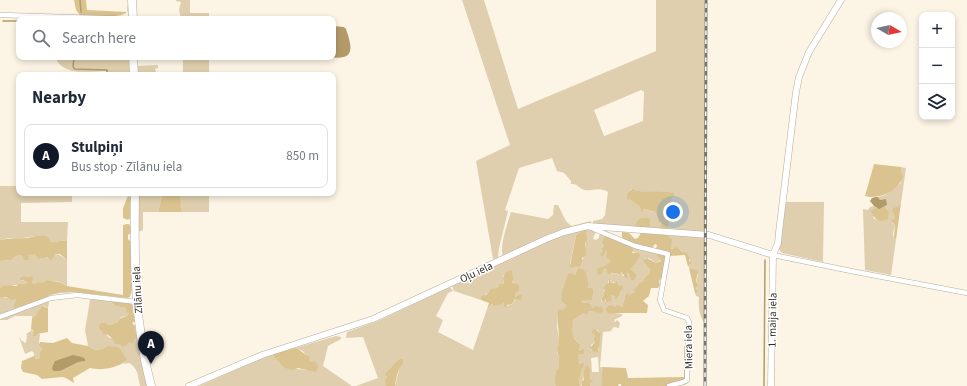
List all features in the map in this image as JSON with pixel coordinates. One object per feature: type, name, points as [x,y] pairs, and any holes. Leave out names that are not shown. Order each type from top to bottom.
[{"type":"highway","points":[[132,0],[133,16]]},
{"type":"highway","points":[[133,60],[134,72]]},
{"type":"highway","name":"Zīlānu iela","points":[[134,196],[137,302],[142,346],[151,386]]},
{"type":"street","name":"1. maija iela","points":[[771,386],[773,255],[778,243],[796,92],[803,64],[841,0]]},
{"type":"street","points":[[0,15],[33,16]]},
{"type":"street","name":"Oļu iela","points":[[189,386],[262,355],[373,319],[546,239],[564,232],[588,226],[709,235],[773,255]]},
{"type":"street","name":"Miera iela","points":[[588,226],[635,246],[668,254],[660,300],[664,310],[687,318],[689,322],[687,380],[670,386]]},
{"type":"street","points":[[773,255],[967,293]]},
{"type":"street","points":[[0,317],[51,298],[77,295],[137,302]]},
{"type":"shaded area","points":[[74,0],[86,0],[87,10],[127,12],[118,16],[80,15],[76,10]]},
{"type":"shaded area","points":[[190,0],[190,13],[209,13],[209,16],[180,16],[179,10],[181,2],[176,1]]},
{"type":"shaded area","points":[[462,0],[484,0],[518,109],[656,51],[656,0],[704,0],[704,232],[668,229],[671,213],[671,201],[675,194],[666,192],[645,192],[635,190],[634,188],[630,190],[629,199],[643,209],[655,212],[662,222],[659,229],[651,228],[650,221],[645,219],[641,219],[634,227],[593,224],[593,221],[602,219],[605,215],[608,192],[599,189],[585,190],[575,184],[571,184],[571,181],[564,173],[557,171],[552,158],[519,168],[505,210],[508,211],[498,258],[493,259],[476,161],[510,145]],"holes":[[[641,90],[644,92],[643,121],[604,136],[594,110]]]},
{"type":"shaded area","points":[[336,26],[344,27],[346,29],[350,42],[350,51],[348,55],[336,58]]},
{"type":"shaded area","points":[[57,60],[130,60],[130,72],[77,72],[64,68]]},
{"type":"shaded area","points":[[183,60],[209,60],[209,72],[183,72]]},
{"type":"shaded area","points":[[158,65],[158,68],[155,69],[156,72],[136,72],[137,66]]},
{"type":"shaded area","points":[[874,164],[901,167],[903,177],[897,186],[887,193],[876,197],[865,196]]},
{"type":"shaded area","points":[[901,167],[906,168],[901,203],[893,212],[895,218],[892,223],[895,225],[893,235],[896,240],[891,275],[865,270],[863,209],[868,210],[870,207],[874,206],[879,209],[873,218],[877,220],[885,220],[889,212],[884,206],[887,205],[878,197],[885,195],[901,183]]},
{"type":"shaded area","points":[[0,186],[16,186],[16,196],[72,196],[72,202],[21,203],[21,222],[68,222],[67,241],[63,240],[50,242],[47,236],[35,236],[18,239],[9,238],[0,240]]},
{"type":"shaded area","points":[[634,188],[635,190],[645,192],[668,192],[675,194],[671,201],[671,213],[668,229],[659,229],[662,222],[660,223],[658,221],[659,219],[655,212],[644,209],[642,212],[640,207],[629,199],[627,200],[627,194]]},
{"type":"shaded area","points":[[128,196],[131,198],[130,218],[128,220],[123,218],[123,208]]},
{"type":"shaded area","points":[[138,196],[162,196],[158,212],[143,212],[143,230],[138,232]]},
{"type":"shaded area","points":[[180,196],[209,196],[209,212],[182,212]]},
{"type":"shaded area","points":[[180,196],[182,212],[158,212],[162,197]]},
{"type":"shaded area","points":[[876,197],[880,200],[886,199],[887,205],[879,209],[874,206],[870,201],[872,198]]},
{"type":"shaded area","points":[[786,202],[824,202],[823,262],[782,253],[779,249]]},
{"type":"shaded area","points":[[901,203],[896,240],[894,238],[895,225],[891,221],[895,218],[892,210]]},
{"type":"shaded area","points":[[554,205],[558,205],[570,225],[572,226],[591,221],[590,224],[579,225],[556,232],[503,256],[503,241],[511,212],[548,219],[553,215]]},
{"type":"shaded area","points":[[884,206],[889,212],[888,219],[879,221],[875,218],[871,210]]},
{"type":"shaded area","points":[[648,218],[650,220],[651,228],[634,227],[638,220]]},
{"type":"shaded area","points":[[129,224],[131,228],[131,233],[128,235],[128,239],[132,243],[132,290],[130,297],[127,298],[74,292],[59,293],[16,308],[13,306],[16,299],[12,300],[6,297],[0,298],[0,288],[6,285],[16,286],[27,283],[24,280],[20,280],[20,278],[24,276],[32,276],[32,283],[34,284],[38,282],[43,283],[47,280],[62,283],[67,286],[123,295],[123,225]]},
{"type":"shaded area","points":[[583,230],[576,235],[570,264],[577,266],[582,264],[586,243],[586,230],[596,232],[593,238],[595,240],[598,239],[600,234],[605,236],[604,246],[601,248],[603,257],[606,251],[611,261],[601,268],[603,270],[606,269],[611,274],[615,273],[619,275],[621,272],[623,276],[629,276],[627,273],[635,277],[636,276],[631,269],[640,252],[632,252],[634,247],[658,253],[661,260],[656,263],[649,258],[645,258],[646,266],[650,269],[649,274],[639,283],[635,292],[631,296],[625,297],[622,307],[613,313],[622,314],[622,316],[614,320],[615,322],[617,320],[620,323],[619,328],[614,327],[611,330],[612,331],[603,332],[600,367],[603,367],[601,386],[590,386],[590,372],[585,367],[582,385],[580,386],[579,381],[583,368],[578,361],[578,354],[582,350],[579,349],[578,342],[572,336],[571,332],[573,320],[584,313],[592,311],[594,308],[581,301],[593,298],[594,293],[588,288],[589,285],[585,272],[578,268],[575,275],[568,276],[563,290],[566,305],[564,309],[558,311],[557,327],[560,343],[557,351],[560,366],[556,378],[556,385],[395,386],[400,366],[403,362],[403,359],[400,358],[387,373],[386,386],[356,386],[378,378],[363,337],[346,338],[347,332],[378,321],[450,287],[453,291],[448,293],[436,316],[443,320],[438,332],[473,350],[487,309],[492,304],[496,305],[504,302],[507,306],[512,304],[518,296],[515,297],[516,293],[518,292],[517,285],[504,274],[504,284],[498,285],[497,288],[481,297],[481,300],[454,291],[452,286],[554,238]],"holes":[[[611,280],[611,283],[615,282],[622,290],[617,299],[615,299],[612,295],[610,299],[606,299],[602,303],[601,298],[604,295],[603,293],[605,286],[609,283],[608,281]],[[597,329],[599,333],[599,351],[591,350],[591,345],[595,342],[593,339],[595,336],[593,332]],[[598,357],[599,372],[592,372],[591,358]]]},
{"type":"shaded area","points":[[583,230],[586,230],[586,255],[582,258],[583,261],[580,267],[576,266],[571,268],[570,266],[576,235]]},
{"type":"shaded area","points":[[622,232],[629,233],[635,239],[638,238],[641,233],[667,235],[672,239],[671,248],[676,247],[682,252],[687,253],[691,263],[688,267],[685,255],[670,256],[665,282],[670,254],[656,249],[657,245],[655,244],[652,248],[628,242],[622,237]]},
{"type":"shaded area","points":[[667,235],[704,237],[704,322],[699,310],[699,297],[696,296],[695,293],[697,293],[696,284],[698,275],[694,269],[689,268],[690,258],[681,251],[671,248],[671,238]]},
{"type":"shaded area","points":[[47,236],[50,242],[63,240],[67,241],[67,260],[60,254],[55,254],[50,260],[47,257],[39,259],[34,254],[27,255],[29,257],[28,260],[24,260],[22,255],[18,255],[11,260],[0,261],[0,240]]},
{"type":"shaded area","points":[[605,236],[634,247],[632,253],[637,253],[639,251],[639,258],[631,269],[637,275],[634,280],[631,280],[629,274],[627,273],[629,277],[626,278],[621,272],[620,275],[615,273],[608,274],[606,269],[598,275],[598,268],[611,261],[606,257],[606,251],[603,257],[600,255],[602,251],[601,248],[604,246],[602,242]]},
{"type":"shaded area","points":[[30,253],[34,254],[40,259],[47,257],[48,259],[58,254],[67,260],[67,286],[59,282],[32,284],[32,281],[24,280],[27,283],[25,285],[9,285],[0,288],[0,261],[11,260],[18,255]]},
{"type":"shaded area","points":[[658,253],[666,256],[662,278],[659,281],[660,285],[658,288],[651,288],[649,296],[643,301],[648,305],[647,313],[608,313],[605,309],[610,305],[622,307],[626,294],[629,293],[629,296],[635,292],[634,289],[649,274],[650,269],[643,260],[647,258],[656,263],[661,261],[657,255]]},
{"type":"shaded area","points":[[578,268],[583,269],[585,272],[587,271],[588,288],[592,288],[594,293],[592,300],[581,301],[584,303],[589,303],[593,308],[595,306],[602,307],[603,311],[601,313],[592,311],[588,312],[587,315],[584,313],[573,320],[573,336],[580,345],[579,350],[584,349],[584,354],[578,354],[579,363],[584,363],[579,381],[580,386],[554,386],[556,385],[556,371],[559,368],[557,350],[559,341],[558,310],[564,309],[566,305],[561,300],[562,291],[568,274],[571,273],[575,275]]},
{"type":"shaded area","points":[[689,268],[698,272],[696,281],[698,286],[696,288],[697,293],[695,293]]},
{"type":"shaded area","points":[[510,270],[512,271],[513,276],[512,282],[519,285],[519,291],[516,293],[515,297],[521,294],[521,300],[515,299],[512,304],[507,305],[506,308],[504,306],[504,302],[500,305],[494,306],[492,304],[487,309],[489,303],[481,300],[481,297],[486,295],[491,289],[497,288],[499,284],[504,284],[503,278],[505,273]]},
{"type":"shaded area","points":[[610,278],[611,283],[617,281],[619,286],[622,285],[623,288],[617,299],[615,299],[612,295],[611,301],[607,302],[606,299],[603,303],[601,298],[604,295],[603,293],[605,290],[603,289],[606,284],[609,283]]},
{"type":"shaded area","points":[[1,297],[16,299],[19,306],[29,304],[0,316]]},
{"type":"shaded area","points":[[94,297],[109,299],[115,306],[126,308],[129,313],[127,316],[121,317],[119,322],[110,324],[102,331],[119,344],[137,339],[147,386],[140,386],[137,373],[132,365],[129,363],[123,364],[126,361],[118,348],[107,346],[102,349],[95,350],[88,346],[85,330],[90,300]]},
{"type":"shaded area","points":[[109,299],[133,303],[135,321],[132,323],[135,326],[137,339],[135,339],[133,343],[129,342],[123,347],[119,344],[115,344],[111,337],[103,334],[99,329],[101,323],[106,323],[108,325],[118,322],[129,313],[126,312],[126,308],[115,306]]},
{"type":"shaded area","points":[[48,301],[48,308],[44,306],[32,318],[32,316],[15,316],[7,320],[0,320],[0,319]]},
{"type":"shaded area","points":[[42,306],[48,308],[48,332],[37,334],[33,337],[34,331],[31,329],[32,318]]},
{"type":"shaded area","points":[[31,329],[34,332],[33,337],[36,336],[36,334],[40,334],[39,343],[42,348],[40,358],[36,359],[32,351],[25,354],[19,337],[26,343],[26,334],[31,331]]},
{"type":"shaded area","points":[[593,329],[596,329],[599,333],[601,332],[598,353],[590,348],[595,342],[593,339],[595,336],[592,332]]},
{"type":"shaded area","points":[[336,336],[341,337],[341,339],[328,346],[323,366],[352,386],[199,386],[274,354],[287,368],[306,370],[310,362],[303,351],[295,348]]},
{"type":"shaded area","points":[[67,338],[72,343],[88,346],[95,350],[102,349],[107,346],[118,347],[126,357],[126,361],[109,368],[90,368],[73,378],[74,383],[62,377],[42,379],[37,375],[23,372],[21,368],[22,361],[34,356],[36,359],[40,358],[42,348],[39,345],[40,342],[53,343]]},
{"type":"shaded area","points":[[684,346],[686,347],[686,379],[684,380],[667,386],[621,386],[621,384],[619,384],[618,386],[601,386],[603,367],[626,368],[628,378],[684,377]]},
{"type":"shaded area","points":[[295,348],[309,357],[310,362],[315,362],[317,364],[318,367],[316,372],[298,368],[293,370],[285,368],[274,357],[274,354]]},
{"type":"shaded area","points":[[73,355],[82,357],[85,361],[78,362],[60,371],[53,371],[52,368],[55,361]]},
{"type":"shaded area","points":[[400,358],[403,359],[403,363],[401,365],[395,386],[386,386],[385,381],[387,377],[385,374]]},
{"type":"shaded area","points":[[587,365],[590,369],[590,380],[593,382],[590,382],[590,386],[582,386],[582,381],[584,380],[583,374]]},
{"type":"waterway","points":[[80,0],[81,12]]},
{"type":"waterway","points":[[3,21],[16,21]]},
{"type":"waterway","points":[[74,60],[73,67],[75,69],[107,70],[107,72]]},
{"type":"waterway","points":[[764,386],[765,260]]},
{"type":"railway","points":[[705,386],[706,0]]},
{"type":"place","name":"Stulpiņi","points":[[151,364]]}]
